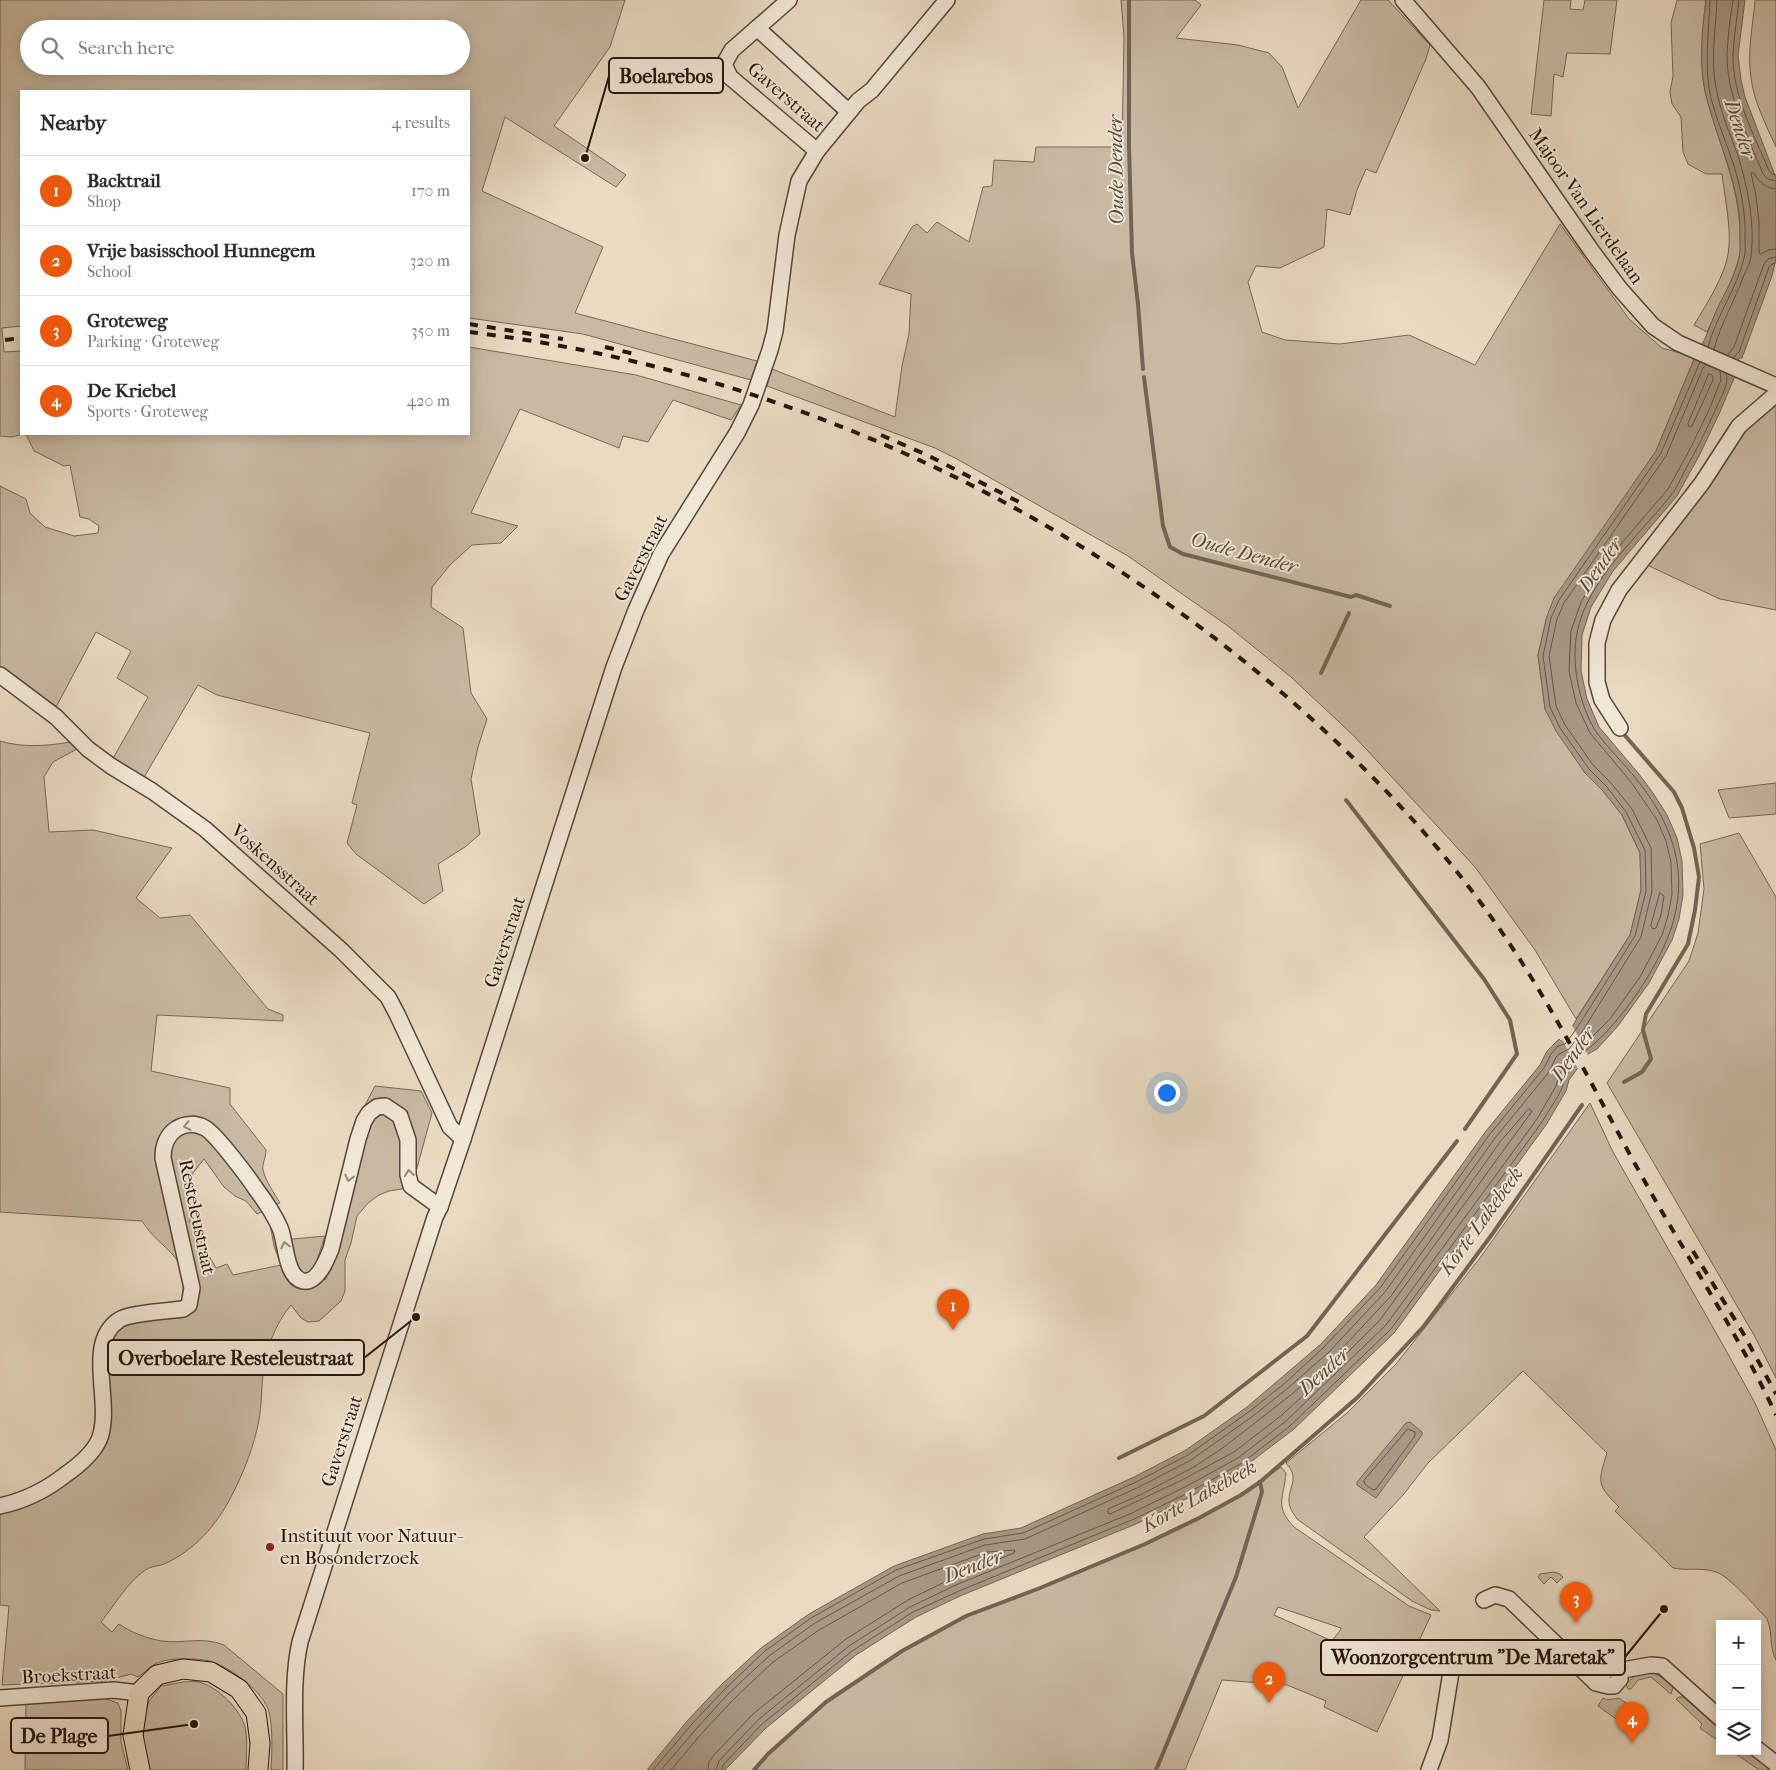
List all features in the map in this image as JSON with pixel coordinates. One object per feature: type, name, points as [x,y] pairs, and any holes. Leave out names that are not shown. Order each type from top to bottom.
[{"type":"main road","points":[[140,1770],[133,1735],[139,1693],[157,1676],[183,1669],[211,1672],[239,1689],[256,1714],[260,1743],[258,1770]]},
{"type":"street","name":"Gaverstraat","points":[[789,0],[732,50],[724,64],[730,77],[817,151]]},
{"type":"street","name":"Gaverstraat","points":[[295,1770],[295,1693],[297,1653],[300,1642],[435,1217],[463,1139],[614,667],[636,610],[662,554],[736,433],[754,396],[775,331],[787,235],[799,181],[817,151],[858,101],[872,90],[946,0]]},
{"type":"street","name":"Majoor Van Lierdelaan","points":[[1403,0],[1478,87],[1590,250],[1620,289],[1653,326],[1678,343],[1776,386]]},
{"type":"street","name":"Gaverstraat","points":[[757,28],[849,112]]},
{"type":"street","points":[[1620,728],[1602,700],[1597,682],[1597,643],[1603,620],[1619,590],[1702,484],[1739,426],[1776,394]]},
{"type":"street","name":"Voskensstraat","points":[[0,675],[56,717],[88,749],[205,829],[348,957],[388,997],[450,1127],[463,1139]]},
{"type":"street","name":"Resteleustraat","points":[[0,1506],[24,1499],[41,1491],[78,1466],[91,1453],[99,1440],[103,1421],[100,1352],[104,1338],[120,1320],[183,1309],[189,1305],[192,1288],[163,1158],[164,1144],[177,1129],[186,1124],[197,1124],[207,1129],[229,1154],[256,1188],[270,1210],[281,1230],[290,1268],[296,1277],[302,1281],[315,1277],[326,1262],[336,1232],[358,1139],[364,1121],[369,1113],[377,1107],[385,1106],[400,1116],[408,1140],[408,1176],[411,1186],[440,1207]]},
{"type":"street","points":[[1484,1600],[1495,1595],[1509,1600],[1596,1683],[1615,1675],[1651,1665],[1662,1666],[1716,1714]]},
{"type":"street","points":[[1429,1770],[1440,1740],[1452,1666]]},
{"type":"street","name":"Broekstraat","points":[[0,1698],[114,1690],[139,1693]]},
{"type":"street","points":[[1761,1751],[1776,1764]]},
{"type":"shaded area","points":[[0,0],[625,0],[610,47],[554,126],[626,175],[616,187],[505,117],[482,191],[603,247],[575,313],[757,361],[751,380],[583,334],[470,318],[470,90],[20,90],[20,326],[2,328],[4,352],[20,351],[20,435],[12,437],[0,436]]},
{"type":"shaded area","points":[[1121,0],[1195,0],[1201,5],[1176,38],[1238,45],[1269,53],[1282,67],[1298,108],[1361,0],[1388,0],[1430,45],[1426,59],[1376,173],[1366,169],[1357,190],[1350,215],[1327,209],[1324,247],[1280,268],[1256,266],[1248,282],[1262,332],[1285,340],[1340,344],[1409,335],[1475,365],[1560,224],[1629,319],[1662,348],[1695,357],[1656,451],[1547,616],[1538,655],[1545,709],[1585,773],[1603,791],[1622,815],[1640,853],[1641,890],[1630,935],[1576,1019],[1535,950],[1475,867],[1354,736],[1291,677],[1228,626],[1128,556],[957,459],[935,448],[767,386],[772,369],[895,417],[902,366],[909,334],[911,294],[879,284],[912,227],[917,224],[927,233],[937,222],[969,242],[983,187],[992,186],[994,160],[1034,162],[1036,147],[1122,147],[1124,36]]},
{"type":"shaded area","points":[[1544,0],[1571,0],[1570,9],[1583,10],[1585,0],[1617,0],[1610,54],[1567,53],[1563,77],[1554,74],[1551,116],[1531,114]]},
{"type":"shaded area","points":[[1677,0],[1706,0],[1702,46],[1703,81],[1733,183],[1739,220],[1739,258],[1729,287],[1707,332],[1694,325],[1716,287],[1726,263],[1729,242],[1728,219],[1722,174],[1706,174],[1688,164],[1683,152],[1681,117],[1672,104],[1670,92],[1673,76],[1671,23]]},
{"type":"shaded area","points":[[1755,0],[1776,0],[1776,147],[1764,122],[1751,78],[1750,48]]},
{"type":"shaded area","points":[[470,347],[636,375],[741,405],[731,420],[673,400],[648,442],[623,436],[619,448],[520,409],[471,513],[518,526],[501,543],[472,545],[450,565],[432,587],[431,607],[463,628],[471,693],[487,719],[471,779],[480,834],[465,847],[438,864],[443,891],[424,904],[356,854],[347,843],[357,805],[352,803],[370,733],[217,695],[198,685],[143,779],[112,760],[148,697],[117,678],[131,651],[96,632],[55,709],[0,668],[0,486],[26,499],[30,513],[45,527],[74,536],[98,533],[99,526],[89,519],[80,517],[70,465],[64,466],[34,451],[26,435],[470,435]]},
{"type":"shaded area","points":[[1776,403],[1776,610],[1720,599],[1649,566],[1651,557],[1734,439]]},
{"type":"shaded area","points":[[0,741],[35,746],[71,742],[77,749],[53,762],[44,777],[49,832],[93,830],[172,848],[136,898],[160,918],[190,915],[268,1009],[283,1015],[283,1021],[157,1015],[151,1071],[230,1088],[230,1104],[266,1150],[263,1170],[268,1183],[280,1203],[257,1214],[246,1201],[235,1196],[224,1187],[204,1159],[193,1173],[189,1194],[190,1223],[216,1268],[227,1264],[233,1275],[281,1265],[274,1246],[270,1224],[293,1239],[325,1236],[313,1272],[325,1280],[331,1270],[361,1113],[375,1086],[421,1091],[432,1113],[414,1179],[402,1189],[379,1195],[368,1203],[357,1216],[345,1260],[345,1291],[341,1301],[319,1321],[308,1322],[301,1318],[291,1305],[280,1320],[269,1346],[264,1365],[260,1414],[248,1459],[232,1495],[219,1517],[204,1536],[185,1552],[164,1564],[149,1568],[135,1578],[101,1622],[112,1632],[119,1624],[145,1637],[157,1640],[170,1642],[208,1641],[224,1645],[283,1694],[283,1770],[271,1770],[271,1726],[266,1704],[245,1681],[226,1668],[209,1661],[199,1659],[170,1660],[157,1663],[138,1677],[131,1674],[105,1681],[2,1685],[9,1606],[0,1605],[0,1514],[39,1499],[67,1484],[78,1475],[99,1451],[104,1348],[116,1331],[129,1322],[197,1296],[182,1296],[182,1270],[178,1262],[142,1221],[0,1212]]},
{"type":"shaded area","points":[[1776,783],[1776,814],[1729,818],[1718,790]]},
{"type":"shaded area","points":[[1739,833],[1776,897],[1776,1378],[1754,1335],[1607,1083],[1689,961],[1698,933],[1704,889],[1700,844]]},
{"type":"shaded area","points":[[1590,1103],[1613,1152],[1755,1403],[1776,1450],[1776,1660],[1772,1650],[1767,1619],[1728,1579],[1716,1572],[1673,1568],[1615,1511],[1619,1507],[1606,1493],[1601,1482],[1607,1453],[1523,1371],[1428,1463],[1403,1495],[1364,1537],[1440,1611],[1431,1610],[1412,1601],[1297,1519],[1290,1506],[1289,1495],[1293,1477],[1286,1463],[1347,1413],[1396,1364],[1480,1258]]},
{"type":"shaded area","points":[[1281,1467],[1286,1473],[1282,1507],[1288,1520],[1294,1527],[1409,1606],[1431,1615],[1377,1732],[1324,1707],[1326,1701],[1287,1685],[1222,1680],[1185,1770],[754,1770],[793,1731],[835,1696],[880,1665],[927,1637],[967,1616],[1070,1576],[1164,1536],[1194,1521]],"holes":[[[1278,1607],[1341,1628],[1332,1641],[1274,1615]]]},
{"type":"shaded area","points":[[1554,1572],[1563,1577],[1557,1583],[1551,1577],[1544,1584],[1538,1577],[1540,1574]]},
{"type":"shaded area","points":[[1646,1671],[1658,1675],[1667,1681],[1673,1687],[1671,1694],[1651,1677],[1638,1680],[1631,1689],[1628,1689],[1626,1684],[1637,1674]]},
{"type":"shaded area","points":[[183,1682],[199,1682],[206,1685],[221,1694],[233,1706],[245,1727],[247,1743],[246,1770],[150,1770],[143,1743],[144,1719],[149,1701],[161,1686]]},
{"type":"shaded area","points":[[1683,1697],[1716,1726],[1716,1739],[1700,1728],[1702,1724],[1676,1699]]},
{"type":"shaded area","points":[[103,1698],[118,1703],[121,1711],[121,1742],[128,1770],[25,1770],[26,1700]]},
{"type":"shaded area","points":[[1603,1698],[1607,1700],[1619,1698],[1630,1706],[1637,1715],[1627,1727],[1598,1706]]},
{"type":"shaded area","points":[[1738,1755],[1755,1755],[1769,1770],[1759,1770]]},
{"type":"water","name":"Dender","points":[[1706,0],[1745,0],[1738,55],[1741,80],[1745,97],[1776,178],[1776,258],[1772,276],[1742,358],[1739,358],[1735,376],[1699,456],[1677,496],[1613,571],[1591,607],[1582,635],[1581,671],[1587,699],[1599,727],[1639,774],[1667,815],[1677,838],[1682,861],[1683,895],[1679,919],[1672,940],[1649,983],[1618,1026],[1597,1049],[1588,1054],[1569,1080],[1566,1091],[1546,1125],[1394,1333],[1294,1429],[1244,1467],[1136,1524],[960,1596],[916,1617],[856,1655],[766,1728],[725,1770],[647,1770],[688,1720],[721,1685],[761,1648],[809,1614],[894,1566],[983,1534],[1021,1528],[1134,1477],[1186,1450],[1247,1407],[1321,1344],[1376,1285],[1486,1131],[1540,1065],[1547,1051],[1559,1039],[1561,1041],[1573,1025],[1630,935],[1641,890],[1640,853],[1622,815],[1603,791],[1585,773],[1556,731],[1545,709],[1538,655],[1547,616],[1554,598],[1656,451],[1695,357],[1705,339],[1738,263],[1740,255],[1740,219],[1737,200],[1703,80],[1702,46]]},
{"type":"water","points":[[1410,1422],[1422,1432],[1422,1435],[1376,1498],[1357,1485],[1357,1482],[1406,1423]]},
{"type":"pier","points":[[1572,1022],[1589,1057],[1579,1071],[1562,1039],[1561,1041],[1558,1037],[1561,1038]]},
{"type":"waterway","name":"Oude Dender","points":[[1129,0],[1129,146],[1132,253],[1143,369]]},
{"type":"waterway","name":"Oude Dender","points":[[1144,377],[1163,526],[1170,547],[1183,554],[1351,597],[1356,595],[1390,606]]},
{"type":"waterway","points":[[1321,673],[1349,613]]},
{"type":"waterway","name":"Korte Lakebeek","points":[[1621,731],[1674,792],[1682,808],[1694,848],[1699,877],[1688,944],[1646,1014],[1643,1030],[1651,1059],[1642,1072],[1624,1082]]},
{"type":"waterway","points":[[1346,800],[1484,979],[1510,1020],[1517,1054],[1465,1129]]},
{"type":"waterway","name":"Korte Lakebeek","points":[[754,1770],[768,1754],[826,1702],[902,1651],[966,1616],[1040,1588],[1145,1544],[1199,1518],[1241,1495],[1260,1482],[1358,1397],[1424,1326],[1493,1233],[1582,1105]]},
{"type":"waterway","points":[[1119,1458],[1204,1416],[1307,1336],[1457,1141]]},
{"type":"waterway","points":[[1156,1770],[1236,1577],[1262,1492],[1260,1482]]},
{"type":"railway","points":[[470,324],[563,339]]},
{"type":"railway","points":[[470,332],[584,350],[697,378],[808,414],[915,458],[1019,511],[1119,570],[1214,638],[1304,712],[1401,806],[1466,883],[1509,943],[1572,1047],[1649,1189],[1747,1357],[1776,1415]]},
{"type":"railway","points":[[5,340],[20,338]]},
{"type":"railway","points":[[605,347],[639,355]]},
{"type":"railway","points":[[881,435],[927,455],[1023,504]]},
{"type":"railway","points":[[1693,1251],[1743,1333],[1776,1394]]},
{"type":"place","name":"Boelarebos","points":[[585,158]]},
{"type":"place","name":"Overboelare Resteleustraat","points":[[416,1317]]},
{"type":"place","name":"Backtrail","points":[[953,1330]]},
{"type":"place","name":"Instituut voor Natuur- en Bosonderzoek","points":[[270,1547]]},
{"type":"place","name":"Woonzorgcentrum \"De Maretak\"","points":[[1664,1609]]},
{"type":"place","name":"Groteweg","points":[[1576,1623]]},
{"type":"place","name":"Vrije basisschool Hunnegem","points":[[1269,1703]]},
{"type":"place","name":"De Plage","points":[[194,1724]]},
{"type":"place","name":"De Kriebel","points":[[1632,1743]]}]
